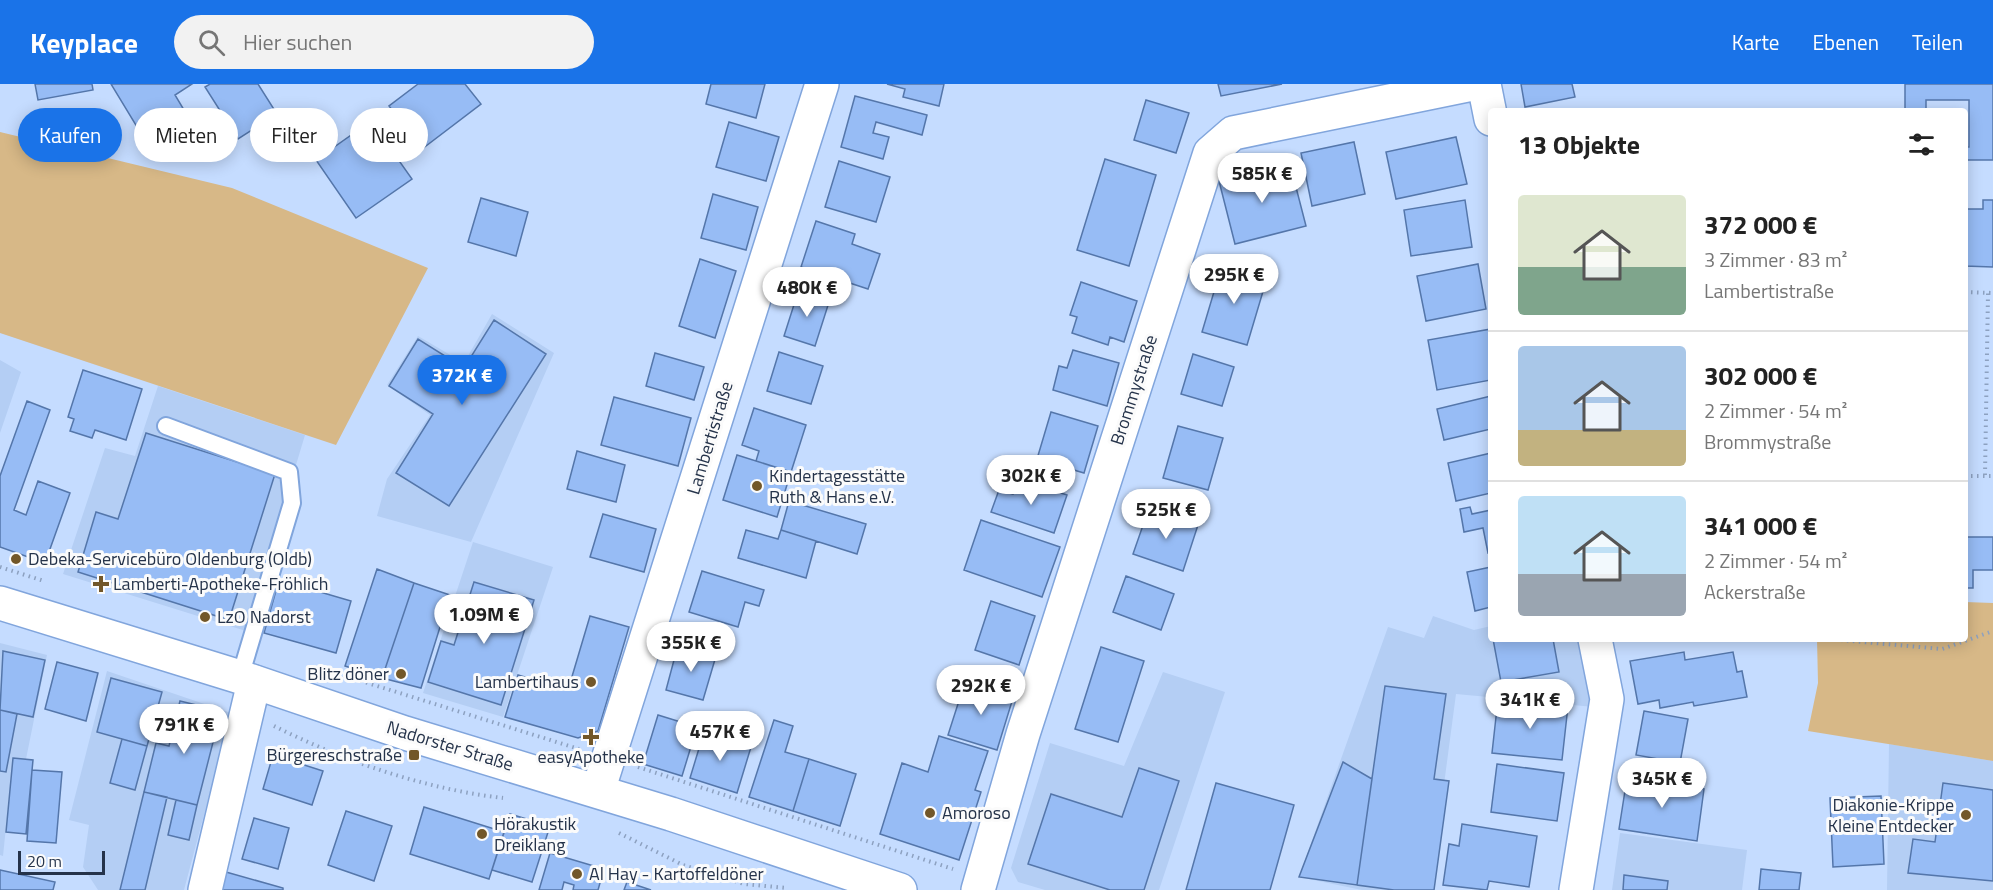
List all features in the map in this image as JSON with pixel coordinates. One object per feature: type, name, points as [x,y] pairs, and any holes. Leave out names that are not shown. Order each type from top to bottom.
[{"type":"street","name":"Lambertistraße","points":[[598,791],[822,84]]},
{"type":"street","name":"Brommystraße","points":[[980,884],[1023,734],[1210,153],[1233,133],[1472,84]]},
{"type":"street","points":[[1484,84],[1489,108]]},
{"type":"street","name":"Nadorster Straße","points":[[0,603],[247,680],[405,733],[598,791],[900,890]]},
{"type":"street","points":[[1576,890],[1607,699],[1596,642]]},
{"type":"street","points":[[205,890],[247,680]]},
{"type":"lane","points":[[166,426],[289,472],[292,503],[247,680]]},
{"type":"path","points":[[1968,292],[1990,293],[1985,476]]},
{"type":"path","points":[[1987,386],[1993,386]]},
{"type":"path","points":[[1968,476],[1993,476]]},
{"type":"path","points":[[0,567],[45,581]]},
{"type":"path","points":[[1968,640],[1993,631]]},
{"type":"path","points":[[1863,642],[1942,649],[1962,642]]},
{"type":"path","points":[[316,667],[609,758],[980,884]]},
{"type":"shaded area","points":[[0,132],[18,136],[18,162],[122,161],[232,188],[428,268],[336,445],[0,333]]},
{"type":"shaded area","points":[[492,314],[554,353],[471,542],[377,516],[387,479],[430,415],[387,385],[418,336],[464,363]]},
{"type":"shaded area","points":[[0,360],[21,372],[0,433]]},
{"type":"shaded area","points":[[158,386],[305,435],[246,631],[63,574],[105,448],[135,456]]},
{"type":"shaded area","points":[[473,542],[553,567],[503,717],[423,693]]},
{"type":"shaded area","points":[[1968,602],[1993,603],[1993,761],[1808,731],[1818,683],[1817,642],[1968,642]]},
{"type":"shaded area","points":[[1433,616],[1474,630],[1488,627],[1488,642],[1595,642],[1605,708],[1456,694],[1430,890],[1362,890],[1299,877],[1388,627],[1424,638]]},
{"type":"shaded area","points":[[0,643],[47,655],[26,759],[13,759],[3,856],[0,855]]},
{"type":"shaded area","points":[[107,671],[231,713],[184,890],[98,890],[83,867],[89,825],[69,820]]},
{"type":"shaded area","points":[[1163,672],[1225,692],[1159,890],[1045,890],[1018,882],[1011,868],[1050,743],[1124,766]]},
{"type":"shaded area","points":[[1889,744],[1993,761],[1993,890],[1887,890]]},
{"type":"shaded area","points":[[1620,833],[1747,850],[1742,890],[1612,890]]},
{"type":"building","points":[[35,84],[92,84],[93,90],[38,100]]},
{"type":"building","points":[[111,84],[192,84],[175,95],[183,108],[134,108],[134,122]]},
{"type":"building","points":[[210,84],[258,84],[273,108],[250,108],[250,131],[238,139],[238,108],[218,108],[205,87]]},
{"type":"building","points":[[418,84],[465,84],[481,104],[428,144],[428,108],[391,108],[389,106]]},
{"type":"building","points":[[711,84],[765,84],[756,118],[706,104]]},
{"type":"building","points":[[887,84],[944,84],[939,106],[903,97],[905,89]]},
{"type":"building","points":[[1218,84],[1282,84],[1221,96]]},
{"type":"building","points":[[1521,84],[1572,84],[1575,97],[1525,107]]},
{"type":"building","points":[[1905,84],[1993,84],[1993,160],[1968,160],[1969,100],[1926,100],[1926,108],[1905,108]]},
{"type":"building","points":[[855,96],[927,115],[922,135],[876,122],[873,133],[889,137],[883,159],[841,147]]},
{"type":"building","points":[[1146,100],[1189,113],[1176,153],[1134,140]]},
{"type":"building","points":[[729,122],[779,137],[766,181],[716,167]]},
{"type":"building","points":[[350,136],[350,162],[400,162],[412,179],[356,218],[317,162],[338,162],[338,144]]},
{"type":"building","points":[[1456,137],[1467,184],[1396,199],[1386,152]]},
{"type":"building","points":[[1354,142],[1365,194],[1312,206],[1301,153]]},
{"type":"building","points":[[1105,159],[1156,175],[1129,266],[1077,250]]},
{"type":"building","points":[[839,161],[890,177],[876,222],[825,207]]},
{"type":"building","points":[[1290,164],[1306,226],[1235,244],[1219,181]]},
{"type":"building","points":[[713,194],[758,207],[746,250],[701,238]]},
{"type":"building","points":[[481,198],[528,212],[516,256],[468,242]]},
{"type":"building","points":[[1465,200],[1472,247],[1411,256],[1404,210]]},
{"type":"building","points":[[1983,200],[1993,200],[1993,267],[1968,266],[1968,209],[1983,209]]},
{"type":"building","points":[[816,221],[855,234],[852,244],[880,254],[868,289],[801,267]]},
{"type":"building","points":[[700,259],[736,271],[715,338],[679,326]]},
{"type":"building","points":[[1478,264],[1486,309],[1426,321],[1417,276]]},
{"type":"building","points":[[1222,265],[1267,278],[1247,345],[1202,332]]},
{"type":"building","points":[[1081,282],[1137,301],[1124,342],[1110,337],[1108,345],[1072,333],[1077,317],[1070,315]]},
{"type":"building","points":[[799,289],[830,299],[815,346],[784,336]]},
{"type":"building","points":[[494,320],[546,354],[449,506],[396,473],[433,414],[389,386],[418,339],[464,368]]},
{"type":"building","points":[[1488,330],[1488,381],[1437,390],[1428,340]]},
{"type":"building","points":[[1073,350],[1119,363],[1107,406],[1053,390],[1059,366],[1067,368]]},
{"type":"building","points":[[779,352],[823,366],[811,404],[767,391]]},
{"type":"building","points":[[655,353],[704,367],[694,400],[646,386]]},
{"type":"building","points":[[1193,354],[1234,367],[1222,406],[1181,394]]},
{"type":"building","points":[[83,370],[142,389],[126,440],[95,430],[92,438],[70,431],[74,419],[68,417]]},
{"type":"building","points":[[614,397],[691,418],[678,466],[601,445]]},
{"type":"building","points":[[1488,397],[1488,430],[1444,440],[1437,409]]},
{"type":"building","points":[[27,401],[50,410],[14,510],[26,515],[38,481],[70,493],[45,563],[0,547],[0,476]]},
{"type":"building","points":[[754,408],[806,425],[791,472],[756,461],[759,451],[742,445]]},
{"type":"building","points":[[1051,412],[1098,426],[1084,473],[1037,459]]},
{"type":"building","points":[[1178,426],[1223,438],[1208,490],[1163,478]]},
{"type":"building","points":[[146,433],[275,474],[229,620],[78,572],[96,512],[118,519]]},
{"type":"building","points":[[577,451],[625,465],[616,502],[567,489]]},
{"type":"building","points":[[1488,454],[1488,494],[1456,501],[1448,463]]},
{"type":"building","name":"Kindertagesstätte Ruth & Hans e.V.","points":[[737,455],[791,472],[777,517],[723,500]]},
{"type":"building","points":[[1018,479],[1067,495],[1054,533],[991,512],[999,490],[1013,494]]},
{"type":"building","points":[[789,501],[866,524],[857,554],[781,530]]},
{"type":"building","points":[[1470,507],[1472,514],[1488,511],[1488,553],[1483,528],[1464,532],[1460,509]]},
{"type":"building","points":[[1149,508],[1198,525],[1183,571],[1133,554]]},
{"type":"building","points":[[603,514],[656,529],[644,572],[590,557]]},
{"type":"building","points":[[981,520],[1060,547],[1042,597],[964,570]]},
{"type":"building","points":[[746,530],[778,539],[781,530],[816,541],[806,578],[738,558]]},
{"type":"building","points":[[1968,537],[1993,537],[1993,570],[1973,570],[1973,588],[1968,588]]},
{"type":"building","points":[[1488,568],[1488,608],[1475,611],[1467,572]]},
{"type":"building","points":[[377,569],[414,583],[382,678],[345,666]]},
{"type":"building","points":[[702,571],[764,590],[759,606],[745,602],[738,627],[689,612]]},
{"type":"building","points":[[1126,576],[1174,594],[1161,630],[1113,612]]},
{"type":"building","points":[[279,580],[351,601],[336,653],[264,633]]},
{"type":"building","points":[[474,582],[534,600],[501,705],[428,682],[441,641],[454,645]]},
{"type":"building","points":[[414,583],[450,595],[421,688],[382,678]]},
{"type":"building","points":[[991,601],[1035,616],[1019,665],[975,650]]},
{"type":"building","name":"Lambertihaus","points":[[590,616],[629,627],[598,731],[578,738],[505,717],[518,675],[568,690]]},
{"type":"building","points":[[1494,642],[1554,642],[1559,672],[1501,682]]},
{"type":"building","points":[[678,645],[716,656],[703,700],[666,690]]},
{"type":"building","points":[[1101,647],[1144,661],[1118,742],[1075,729]]},
{"type":"building","points":[[3,651],[45,660],[33,717],[0,710]]},
{"type":"building","points":[[1684,652],[1685,660],[1733,652],[1737,672],[1742,671],[1747,697],[1694,706],[1693,702],[1660,708],[1659,700],[1638,704],[1630,661]]},
{"type":"building","points":[[57,662],[98,673],[86,721],[45,709]]},
{"type":"building","points":[[111,678],[162,692],[147,746],[97,732]]},
{"type":"building","points":[[965,682],[1013,698],[997,750],[948,735]]},
{"type":"building","points":[[1385,686],[1446,694],[1434,779],[1449,781],[1434,890],[1394,890],[1357,885]]},
{"type":"building","points":[[1498,699],[1568,706],[1562,760],[1492,753]]},
{"type":"building","points":[[180,701],[221,711],[197,805],[144,792],[156,743],[169,746]]},
{"type":"building","points":[[0,710],[17,714],[6,772],[0,771]]},
{"type":"building","points":[[1644,711],[1688,719],[1680,763],[1636,755]]},
{"type":"building","points":[[658,715],[697,727],[682,776],[643,764]]},
{"type":"building","points":[[774,720],[793,726],[785,752],[809,759],[793,811],[749,797]]},
{"type":"building","points":[[704,732],[751,747],[737,793],[690,778]]},
{"type":"building","name":"Amoroso","points":[[939,736],[988,751],[975,790],[981,792],[959,860],[880,834],[902,763],[928,772]]},
{"type":"building","points":[[122,739],[147,746],[135,790],[110,783]]},
{"type":"building","points":[[273,755],[323,771],[312,805],[263,789]]},
{"type":"building","points":[[13,758],[33,760],[26,834],[6,832]]},
{"type":"building","points":[[809,759],[856,774],[840,826],[793,811]]},
{"type":"building","points":[[1343,762],[1372,779],[1357,885],[1299,877]]},
{"type":"building","points":[[1497,764],[1564,773],[1557,821],[1491,812]]},
{"type":"building","points":[[1139,768],[1179,781],[1144,890],[1110,890],[1028,864],[1051,794],[1122,817]]},
{"type":"building","points":[[32,770],[62,772],[56,843],[27,841]]},
{"type":"building","points":[[1627,778],[1704,789],[1697,841],[1619,829]]},
{"type":"building","points":[[1216,783],[1294,805],[1270,890],[1186,890]]},
{"type":"building","name":"Diakonie-Krippe Kleine Entdecker","points":[[1943,783],[1993,790],[1993,881],[1908,873],[1913,839],[1935,842]]},
{"type":"building","points":[[144,792],[167,797],[145,890],[120,890]]},
{"type":"building","points":[[1881,796],[1884,864],[1833,867],[1830,798]]},
{"type":"building","points":[[176,800],[197,805],[189,840],[168,835]]},
{"type":"building","points":[[424,807],[504,832],[489,879],[410,854]]},
{"type":"building","points":[[346,811],[392,826],[374,881],[328,865]]},
{"type":"building","points":[[510,814],[550,826],[532,882],[492,870]]},
{"type":"building","points":[[254,818],[289,828],[278,869],[242,859]]},
{"type":"building","points":[[1462,824],[1537,836],[1529,887],[1489,881],[1487,890],[1443,885],[1449,844],[1459,846]]},
{"type":"building","points":[[550,853],[604,869],[598,890],[573,890],[574,885],[564,882],[562,890],[539,890]]},
{"type":"building","points":[[1761,869],[1801,873],[1799,890],[1759,890]]},
{"type":"building","points":[[0,870],[55,882],[53,890],[0,890]]},
{"type":"building","points":[[226,872],[283,888],[283,890],[221,890]]},
{"type":"building","points":[[1624,875],[1668,881],[1667,890],[1623,890]]},
{"type":"building","points":[[627,882],[651,890],[624,890]]},
{"type":"place","name":"Kindertagesstätte Ruth & Hans e.V.","points":[[757,486]]},
{"type":"place","name":"Debeka-Servicebüro Oldenburg (Oldb)","points":[[16,559]]},
{"type":"place","name":"Lamberti-Apotheke-Fröhlich","points":[[101,584]]},
{"type":"place","name":"LzO Nadorst","points":[[205,617]]},
{"type":"place","name":"Blitz döner","points":[[401,674]]},
{"type":"place","name":"Lambertihaus","points":[[591,682]]},
{"type":"place","name":"easyApotheke","points":[[591,737]]},
{"type":"place","name":"Bürgereschstraße","points":[[414,755]]},
{"type":"place","name":"Amoroso","points":[[930,813]]},
{"type":"place","name":"Diakonie-Krippe Kleine Entdecker","points":[[1966,815]]},
{"type":"place","name":"Hörakustik Dreiklang","points":[[482,834]]},
{"type":"place","name":"Al Hay - Kartoffeldöner","points":[[577,874]]}]
